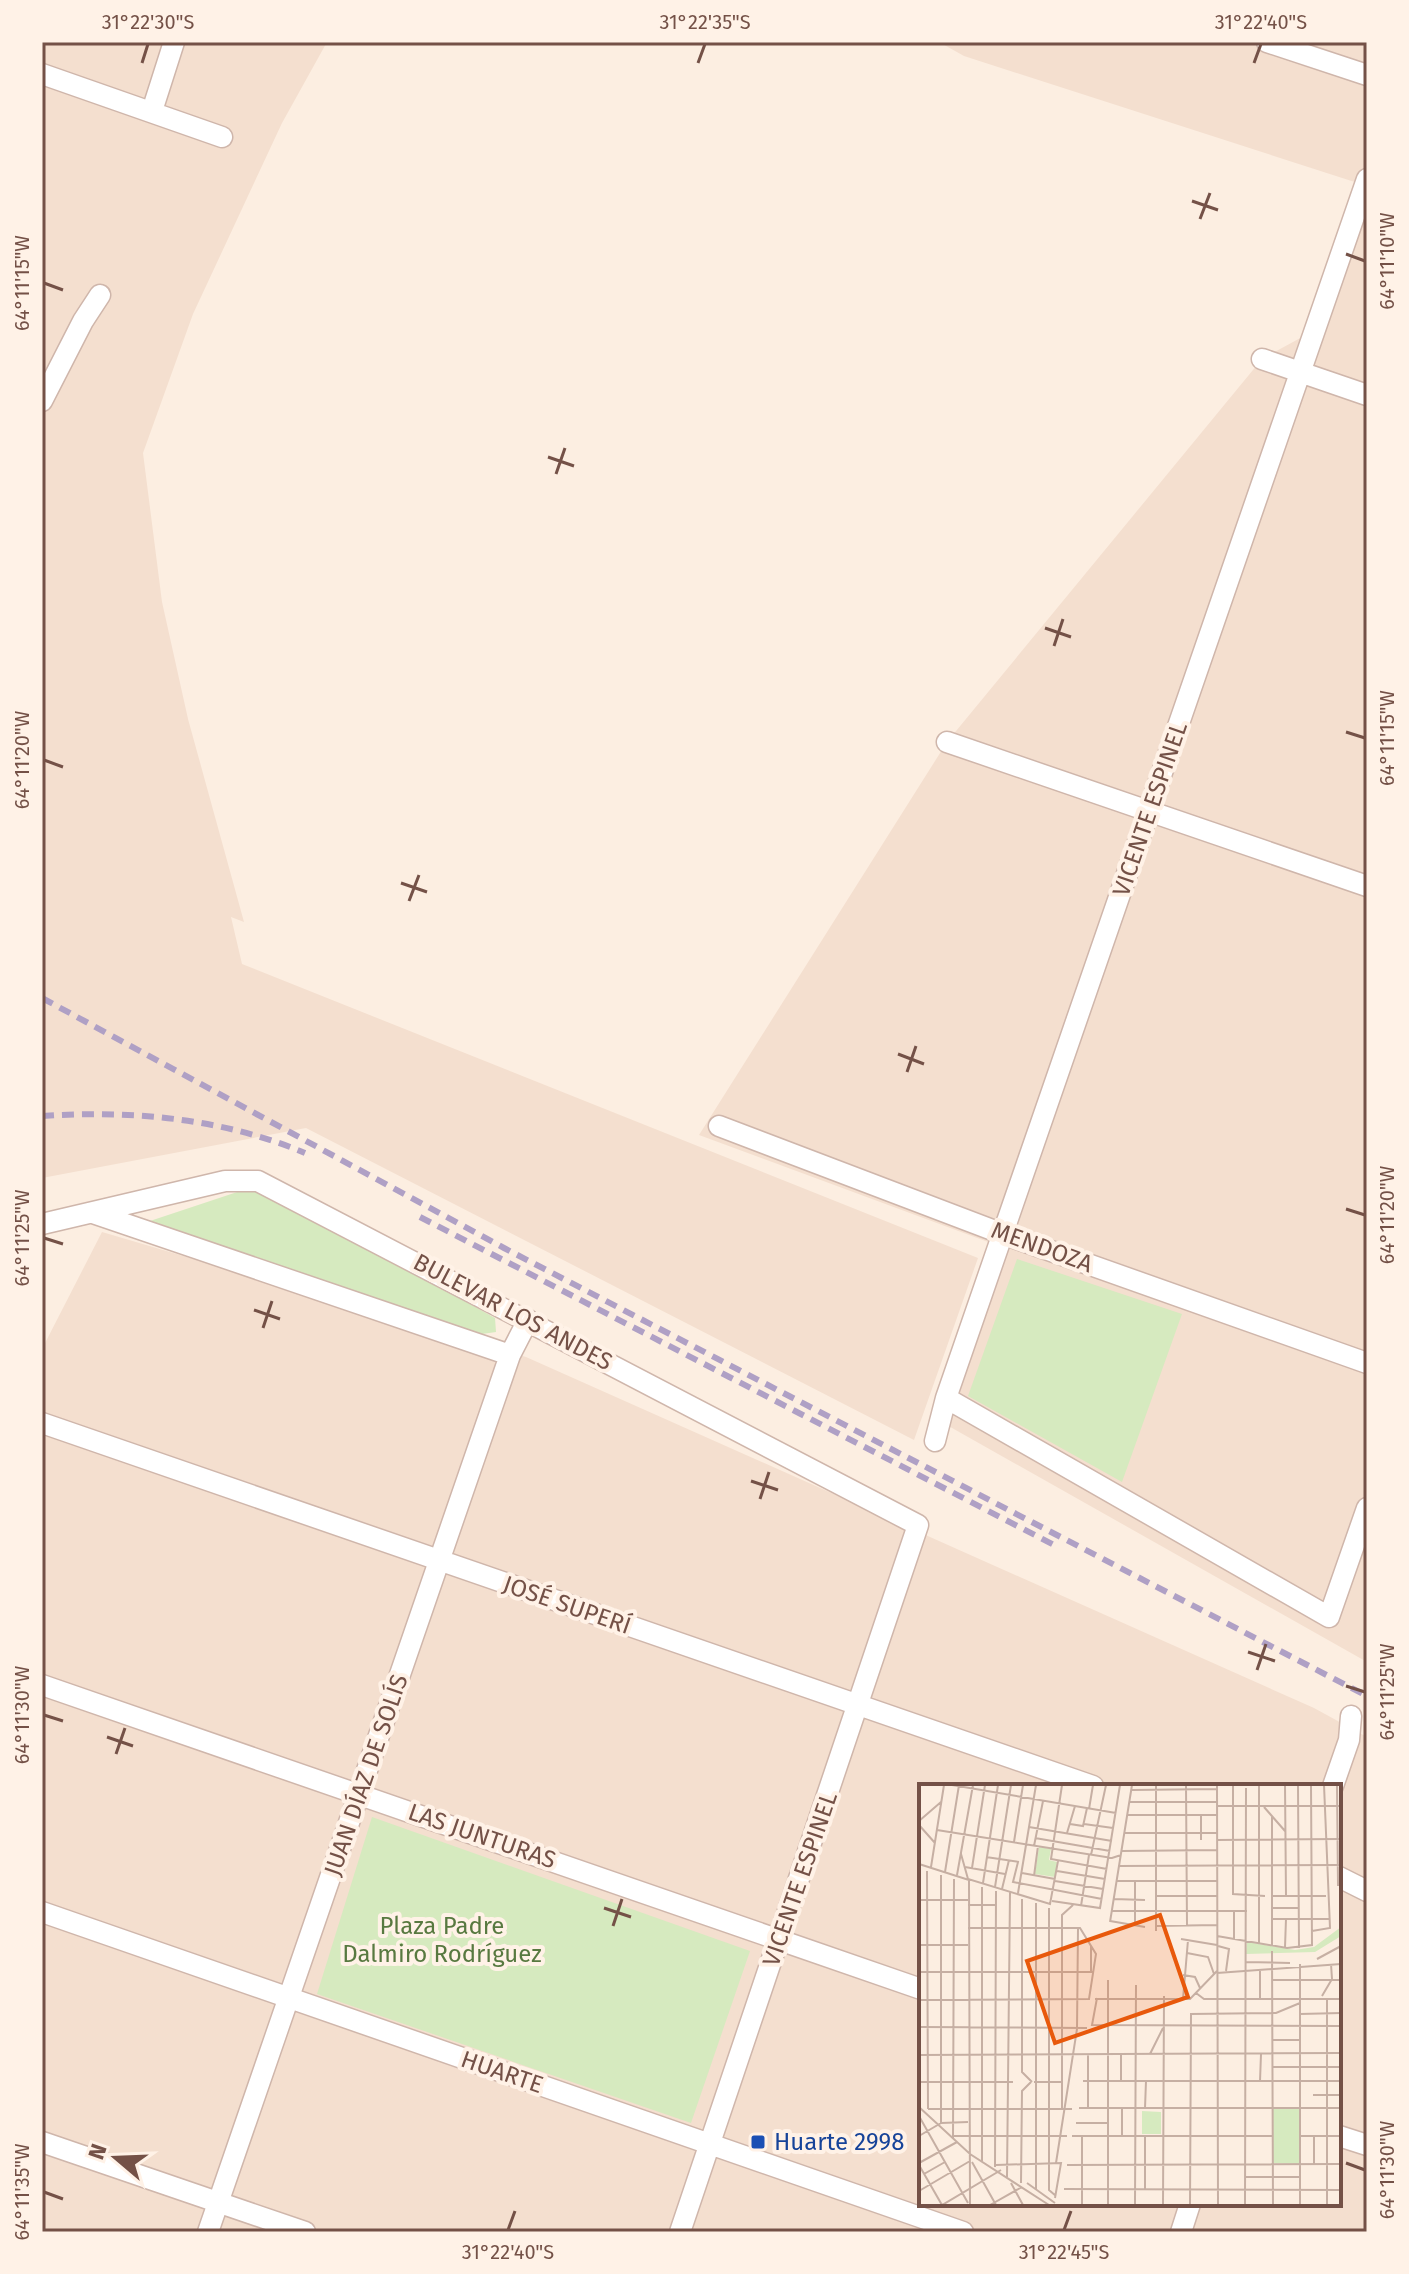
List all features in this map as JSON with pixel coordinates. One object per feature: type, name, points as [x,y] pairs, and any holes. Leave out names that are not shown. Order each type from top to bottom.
[{"type":"street","points":[[152,111],[174,42]]},
{"type":"street","points":[[1267,42],[1367,75]]},
{"type":"street","points":[[42,74],[222,137]]},
{"type":"street","name":"VICENTE ESPINEL","points":[[935,1441],[946,1398],[1367,179]]},
{"type":"street","points":[[42,401],[83,321],[100,295]]},
{"type":"street","points":[[1262,359],[1367,395]]},
{"type":"street","points":[[947,742],[1367,886]]},
{"type":"street","name":"MENDOZA","points":[[719,1126],[1003,1234],[1367,1363]]},
{"type":"street","name":"BULEVAR LOS ANDES","points":[[42,1224],[225,1181],[258,1181],[918,1525]]},
{"type":"street","name":"BULEVAR LOS ANDES","points":[[91,1213],[510,1355]]},
{"type":"street","name":"JUAN DÍAZ DE SOLÍS","points":[[208,2232],[510,1355],[528,1320]]},
{"type":"street","points":[[946,1398],[1329,1617],[1367,1508]]},
{"type":"street","name":"JOSÉ SUPERÍ","points":[[42,1423],[1087,1784]]},
{"type":"street","name":"VICENTE ESPINEL","points":[[680,2232],[918,1525]]},
{"type":"street","name":"LAS JUNTURAS","points":[[42,1685],[919,1988]]},
{"type":"street","points":[[1334,1784],[1349,1740],[1351,1716]]},
{"type":"street","points":[[1341,1878],[1367,1891]]},
{"type":"street","name":"HUARTE","points":[[42,1912],[963,2232]]},
{"type":"street","points":[[1341,2137],[1367,2145]]},
{"type":"street","points":[[42,2142],[305,2232]]},
{"type":"street","points":[[1181,2232],[1189,2206]]},
{"type":"shaded area","points":[[42,42],[327,42],[282,123],[193,314],[143,453],[162,602],[188,719],[244,922],[231,917],[242,964],[978,1258],[914,1440],[306,1128],[42,1178]]},
{"type":"shaded area","points":[[939,42],[1367,42],[1367,1662],[945,1424],[1007,1249],[699,1135],[947,742],[1262,359],[1315,330],[1364,185],[964,56]]},
{"type":"shaded area","points":[[102,1232],[526,1357],[1314,1708],[1367,1737],[1367,2232],[42,2232],[42,1349]]},
{"type":"green space","points":[[258,1185],[495,1318],[496,1332],[482,1334],[150,1221]]},
{"type":"green space","points":[[1017,1259],[1182,1314],[1122,1482],[968,1396]]},
{"type":"green space","name":"Plaza Padre Dalmiro Rodríguez","points":[[372,1817],[750,1951],[691,2123],[317,1994]]},
{"type":"railway","points":[[42,998],[504,1248],[1367,1696]]},
{"type":"railway","points":[[42,1116],[109,1114],[176,1119],[241,1132],[305,1153]]},
{"type":"railway","points":[[420,1217],[1056,1546]]},
{"type":"place","name":"Huarte 2998","points":[[758,2142]]}]
